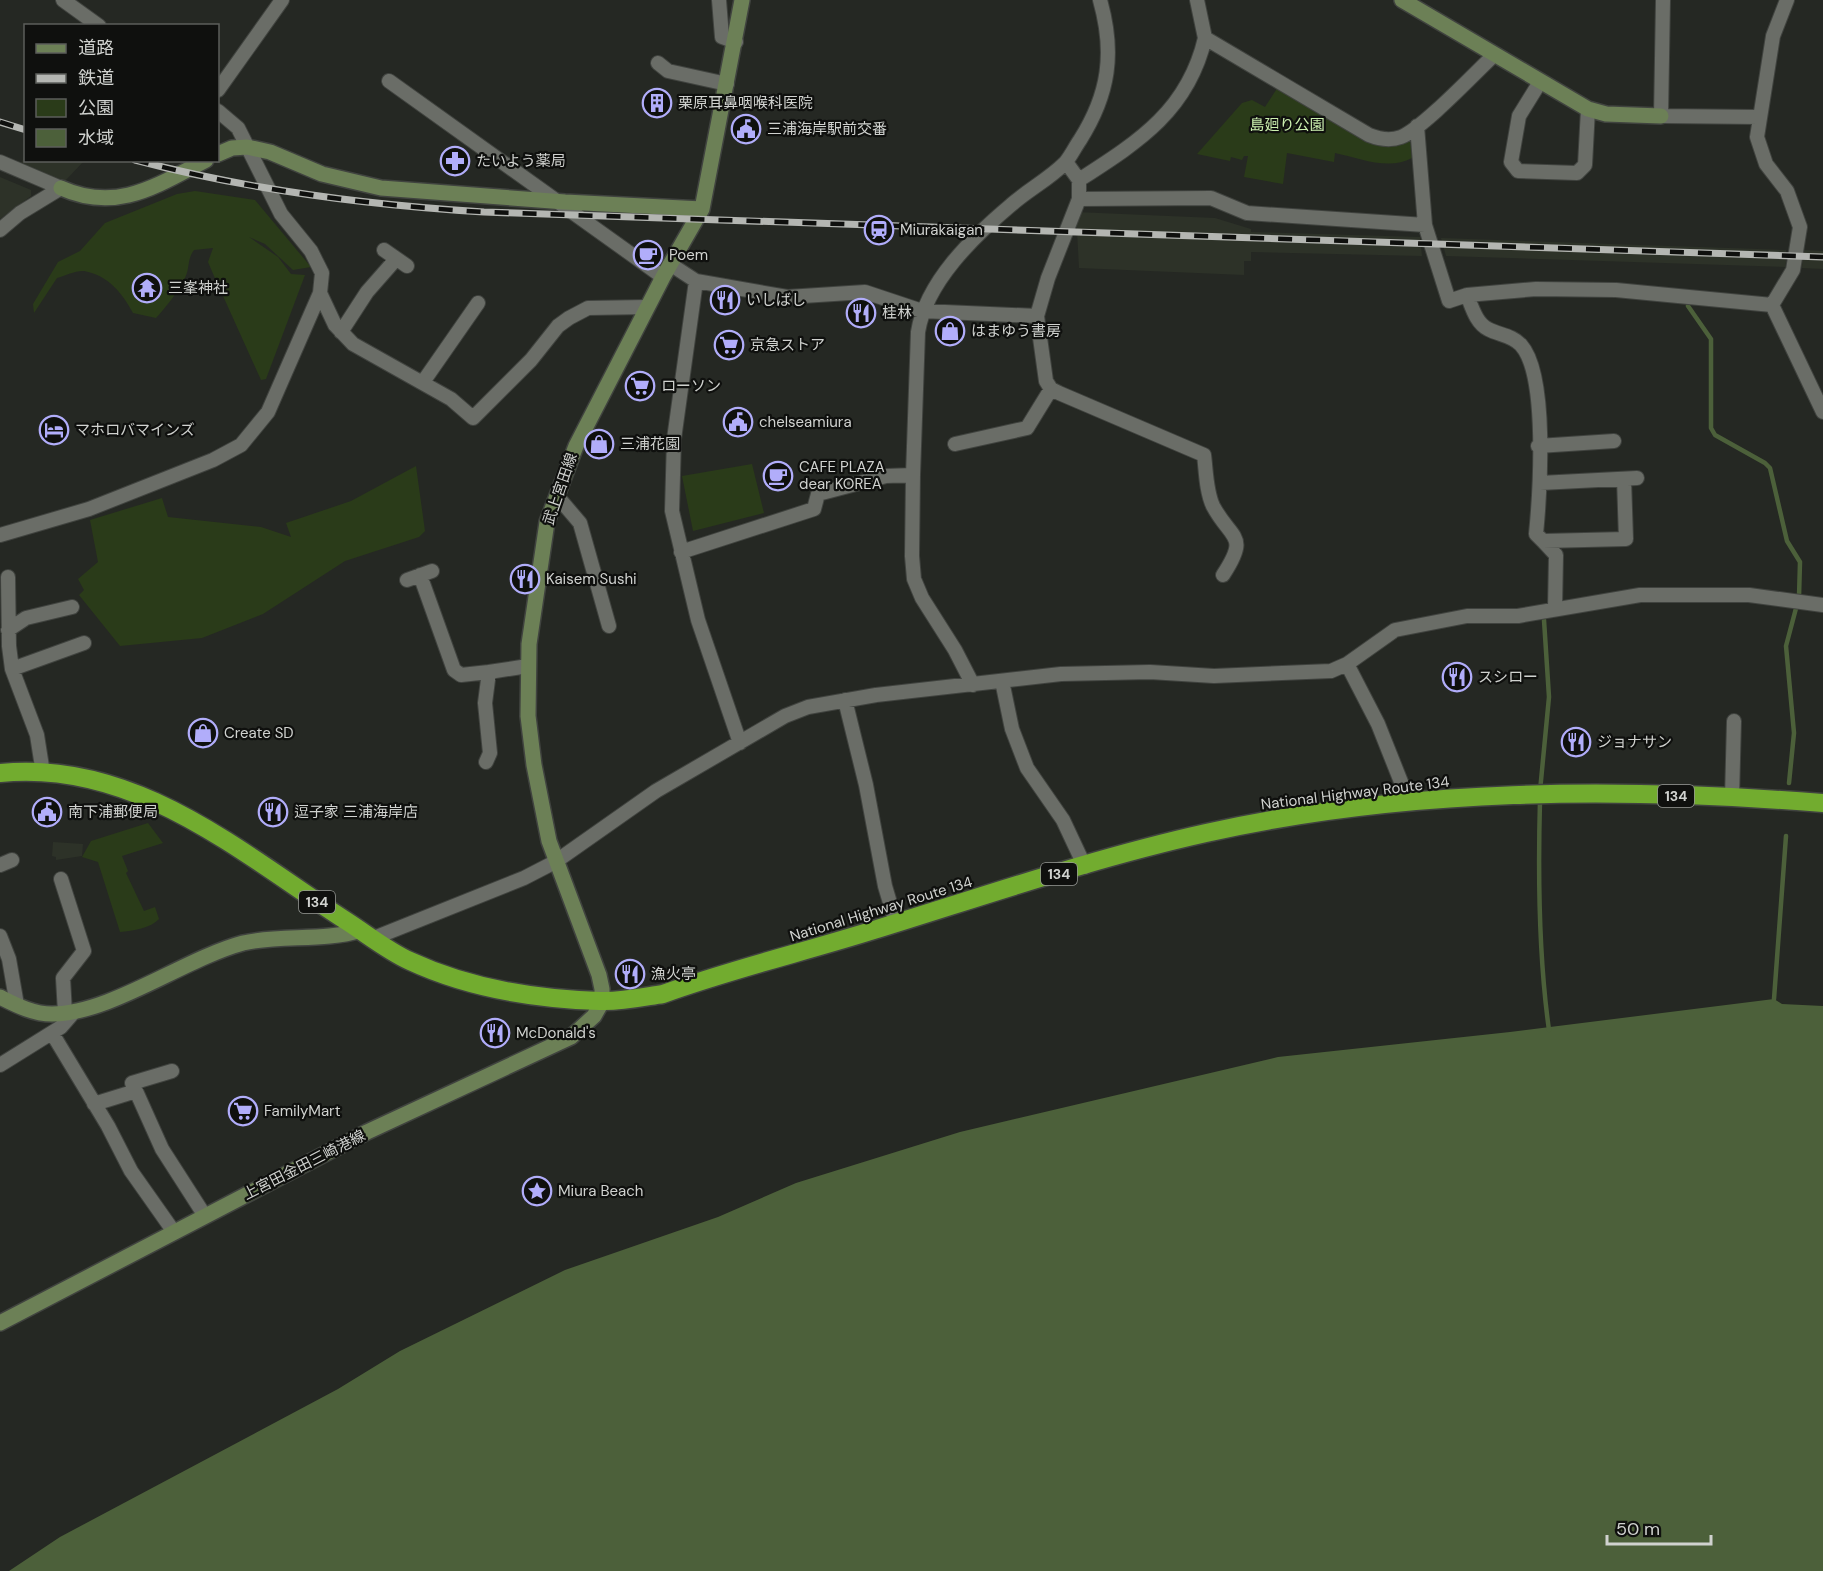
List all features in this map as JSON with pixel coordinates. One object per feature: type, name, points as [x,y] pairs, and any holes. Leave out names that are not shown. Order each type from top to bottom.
[{"type":"highway","name":"National Highway Route 134","points":[[0,773],[43,773],[99,782],[152,799],[224,838],[409,961],[494,990],[602,1002],[663,994],[1085,867],[1225,830],[1409,802],[1526,794],[1732,798],[1823,803]]},
{"type":"main road","name":"武上宮田線","points":[[602,1002],[599,975],[555,862],[540,804],[528,716],[529,644],[547,522],[576,446],[647,307],[702,208],[736,42],[742,0]]},
{"type":"main road","points":[[1402,0],[1493,56],[1588,109],[1606,114],[1661,116]]},
{"type":"main road","points":[[219,154],[232,148],[247,147],[270,152],[322,174],[366,185],[555,201],[702,208]]},
{"type":"main road","points":[[61,188],[76,195],[99,199],[120,198],[148,190],[202,162]]},
{"type":"main road","points":[[0,997],[43,1013],[69,1013],[99,1004],[198,960],[243,944],[275,938],[367,934]]},
{"type":"main road","name":"上宮田金田三崎港線","points":[[0,1323],[387,1123],[571,1037],[594,1016],[602,1002]]},
{"type":"street","points":[[63,0],[96,24]]},
{"type":"street","points":[[219,89],[282,0]]},
{"type":"street","points":[[719,0],[722,35],[736,42]]},
{"type":"street","points":[[973,685],[955,650],[922,598],[914,579],[913,475],[918,332],[922,311],[943,273],[1010,205],[1066,162],[1100,105],[1107,74],[1109,45],[1100,0]]},
{"type":"street","points":[[1079,180],[1139,142],[1190,83],[1198,66],[1205,38],[1197,0]]},
{"type":"street","points":[[1663,0],[1661,116],[1758,117]]},
{"type":"street","points":[[1772,305],[1793,270],[1800,227],[1786,191],[1766,164],[1759,149],[1758,117],[1773,36],[1787,0]]},
{"type":"street","points":[[1205,38],[1369,135],[1380,139],[1402,137],[1417,126],[1493,56]]},
{"type":"street","points":[[658,63],[668,71],[727,84]]},
{"type":"street","points":[[389,81],[555,201],[667,271],[696,281],[787,297],[865,292],[922,311],[1037,316]]},
{"type":"street","points":[[1540,82],[1519,116],[1511,162],[1518,171],[1577,173],[1586,165],[1588,109]]},
{"type":"street","points":[[0,535],[89,509],[213,460],[241,445],[268,412],[320,293],[322,273],[281,214],[238,128],[219,112]]},
{"type":"street","points":[[1417,126],[1425,225],[1449,301],[1467,295],[1536,289],[1616,290],[1772,305]]},
{"type":"street","points":[[0,162],[61,188]]},
{"type":"street","points":[[1066,162],[1079,180],[1080,199],[1048,278],[1037,316],[1046,381],[1051,389],[1204,455],[1212,504],[1234,534],[1237,544],[1236,554],[1223,574]]},
{"type":"street","points":[[0,230],[20,213],[61,188]]},
{"type":"street","points":[[1080,199],[1211,198],[1247,213],[1425,225]]},
{"type":"street","points":[[341,332],[362,288],[402,262],[384,250]]},
{"type":"street","points":[[696,281],[671,476],[672,511],[698,620],[740,743]]},
{"type":"street","points":[[320,293],[335,325],[353,344],[451,399],[473,417],[531,360],[558,326],[569,318],[588,308],[647,307]]},
{"type":"street","points":[[1467,295],[1477,319],[1487,329],[1509,336],[1521,345],[1528,357],[1539,405],[1540,483],[1536,534],[1556,555],[1556,609]]},
{"type":"street","points":[[423,382],[478,303]]},
{"type":"street","points":[[1772,305],[1823,412]]},
{"type":"street","points":[[955,444],[1027,428],[1051,389]]},
{"type":"street","points":[[1538,446],[1614,441]]},
{"type":"street","points":[[681,552],[814,509],[818,494],[886,476],[913,475]]},
{"type":"street","points":[[1540,483],[1631,478],[1626,539],[1543,541]]},
{"type":"street","points":[[557,496],[580,523],[609,627]]},
{"type":"street","points":[[420,575],[454,670],[461,675],[528,666]]},
{"type":"street","points":[[8,577],[8,630],[12,669],[37,735],[43,773]]},
{"type":"street","points":[[367,934],[524,878],[555,862],[656,791],[785,716],[808,707],[845,700],[1072,674],[1150,672],[1214,676],[1309,674],[1331,671],[1347,664],[1402,627],[1467,616],[1518,616],[1649,595],[1749,595],[1823,605]]},
{"type":"street","points":[[8,630],[26,618],[72,607]]},
{"type":"street","points":[[12,669],[84,643]]},
{"type":"street","points":[[1347,664],[1378,724],[1409,802]]},
{"type":"street","points":[[486,762],[490,753],[485,703],[489,672]]},
{"type":"street","points":[[1002,681],[1012,729],[1027,768],[1063,820],[1085,867]]},
{"type":"street","points":[[845,700],[866,785],[885,886],[896,923]]},
{"type":"street","points":[[1732,798],[1734,721]]},
{"type":"street","points":[[0,1065],[63,1025],[69,1013],[63,978],[84,951],[74,938],[61,898],[61,879]]},
{"type":"street","points":[[0,936],[9,959],[17,1005]]},
{"type":"street","points":[[52,1033],[131,1171],[174,1232]]},
{"type":"street","points":[[172,1071],[160,1077],[132,1083],[162,1149],[205,1216]]},
{"type":"street","points":[[94,1104],[136,1091]]},
{"type":"shaded area","points":[[24,156],[24,162],[83,162],[65,181],[58,181],[21,164]]},
{"type":"shaded area","points":[[0,177],[31,190],[31,196],[0,219]]},
{"type":"shaded area","points":[[1076,212],[1215,218],[1251,229],[1251,232],[1420,237],[1422,256],[1251,252],[1251,261],[1244,261],[1244,275],[1079,268]]},
{"type":"shaded area","points":[[1441,238],[1786,250],[1786,262],[1785,267],[1446,256]]},
{"type":"shaded area","points":[[1803,250],[1823,251],[1823,269],[1802,268]]},
{"type":"shaded area","points":[[53,842],[83,844],[82,856],[56,860],[56,857],[52,856]]},
{"type":"green space","name":"島廻り公園","points":[[1278,87],[1362,138],[1410,138],[1412,158],[1403,162],[1384,163],[1335,153],[1334,162],[1287,153],[1283,184],[1244,177],[1248,156],[1244,156],[1242,160],[1231,157],[1230,161],[1197,154],[1242,103],[1252,100],[1265,107]]},
{"type":"green space","points":[[195,191],[255,200],[311,267],[293,270],[265,244],[249,237],[278,257],[291,274],[305,275],[266,379],[261,380],[208,262],[213,248],[194,250],[182,284],[156,318],[133,313],[114,286],[93,273],[84,271],[57,278],[34,313],[33,304],[58,262],[80,251],[105,223],[177,194]]},
{"type":"green space","points":[[752,464],[764,513],[693,531],[682,476]]},
{"type":"green space","points":[[416,466],[425,531],[419,537],[345,561],[263,614],[202,638],[120,646],[79,595],[84,590],[78,579],[98,562],[90,520],[162,498],[168,517],[261,527],[291,537],[286,523],[351,501]]},
{"type":"green space","points":[[148,823],[163,843],[122,856],[128,871],[126,873],[144,911],[155,907],[159,919],[147,927],[120,932],[98,862],[82,857],[91,841]]},
{"type":"water","points":[[1774,999],[1782,1004],[1823,1006],[1823,1571],[9,1571],[60,1537],[338,1389],[400,1351],[565,1270],[718,1217],[796,1183],[960,1132],[1278,1057],[1510,1032]]},
{"type":"waterway","points":[[1688,306],[1711,339],[1711,428],[1715,435],[1770,468],[1787,541],[1800,562],[1799,597],[1786,646],[1794,733],[1789,783]]},
{"type":"waterway","points":[[1540,791],[1549,697],[1544,620]]},
{"type":"waterway","points":[[1540,800],[1540,915],[1549,1030]]},
{"type":"waterway","points":[[1774,999],[1786,836]]},
{"type":"railway","points":[[0,122],[24,129]]},
{"type":"railway","points":[[143,162],[221,180],[308,195],[484,212],[1823,257]]},
{"type":"place","name":"栗原耳鼻咽喉科医院","points":[[657,103]]},
{"type":"place","name":"三浦海岸駅前交番","points":[[746,129]]},
{"type":"place","name":"たいよう薬局","points":[[455,161]]},
{"type":"place","name":"Miurakaigan","points":[[879,230]]},
{"type":"place","name":"Poem","points":[[648,255]]},
{"type":"place","name":"三峯神社","points":[[147,288]]},
{"type":"place","name":"いしばし","points":[[725,300]]},
{"type":"place","name":"桂林","points":[[861,313]]},
{"type":"place","name":"はまゆう書房","points":[[950,331]]},
{"type":"place","name":"京急ストア","points":[[729,345]]},
{"type":"place","name":"ローソン","points":[[640,386]]},
{"type":"place","name":"chelseamiura","points":[[738,422]]},
{"type":"place","name":"マホロバマインズ","points":[[54,430]]},
{"type":"place","name":"三浦花園","points":[[599,444]]},
{"type":"place","name":"CAFE PLAZA dear KOREA","points":[[778,476]]},
{"type":"place","name":"Kaisem Sushi","points":[[525,579]]},
{"type":"place","name":"スシロー","points":[[1457,677]]},
{"type":"place","name":"Create SD","points":[[203,733]]},
{"type":"place","name":"ジョナサン","points":[[1576,742]]},
{"type":"place","name":"南下浦郵便局","points":[[47,812]]},
{"type":"place","name":"逗子家 三浦海岸店","points":[[273,812]]},
{"type":"place","name":"漁火亭","points":[[630,974]]},
{"type":"place","name":"McDonald's","points":[[495,1033]]},
{"type":"place","name":"FamilyMart","points":[[243,1111]]},
{"type":"place","name":"Miura Beach","points":[[537,1191]]}]
